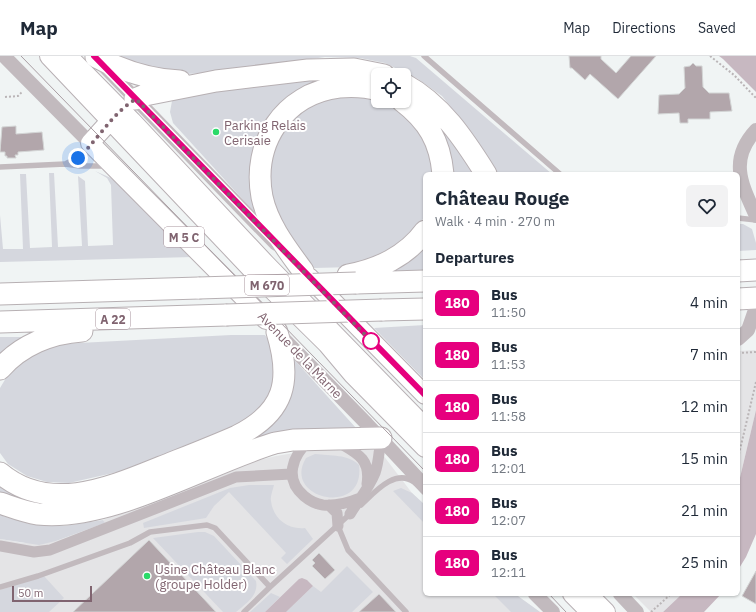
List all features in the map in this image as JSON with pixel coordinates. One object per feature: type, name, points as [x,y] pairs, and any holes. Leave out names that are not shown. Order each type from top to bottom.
[{"type":"highway","points":[[95,57],[123,70],[153,79],[216,81]]},
{"type":"highway","points":[[122,109],[145,95],[216,81],[328,68],[354,69],[371,72]]},
{"type":"highway","points":[[303,271],[274,228],[263,199],[260,169],[267,142],[284,115],[299,101],[332,88],[349,86],[371,89]]},
{"type":"highway","points":[[411,88],[426,98],[443,114],[464,141],[485,172]]},
{"type":"highway","points":[[410,108],[422,118],[432,133],[439,149],[443,172]]},
{"type":"highway","points":[[352,279],[366,271],[388,262],[413,245],[423,233]]},
{"type":"highway","points":[[740,271],[756,270]]},
{"type":"highway","points":[[352,279],[423,281]]},
{"type":"highway","name":"A 22","points":[[0,294],[271,286],[352,279]]},
{"type":"highway","points":[[740,299],[756,298]]},
{"type":"highway","name":"A 22","points":[[0,322],[423,309]]},
{"type":"highway","points":[[0,369],[17,353],[53,336],[72,332],[149,326],[199,316]]},
{"type":"highway","points":[[0,473],[14,484],[28,490],[60,495],[80,494],[119,484],[237,436],[253,427],[265,417],[274,405],[281,391],[285,368],[277,332]]},
{"type":"highway","points":[[0,502],[20,510],[40,514],[60,514],[95,509],[148,492],[265,446],[283,441],[380,438]]},
{"type":"main road","name":"Avenue de la Marne","points":[[49,56],[122,109]]},
{"type":"main road","name":"Avenue de la Marne","points":[[68,56],[122,109],[253,271],[327,344],[353,375],[421,432]]},
{"type":"main road","points":[[90,143],[122,109]]},
{"type":"main road","name":"Avenue de la Marne","points":[[90,143],[277,332]]},
{"type":"main road","name":"Avenue de la Marne","points":[[303,271],[423,393]]},
{"type":"main road","points":[[380,438],[421,432]]},
{"type":"main road","points":[[574,596],[590,612]]},
{"type":"main road","points":[[590,596],[606,612]]},
{"type":"street","name":"Avenue de la Marne","points":[[95,57],[122,109],[303,271]]},
{"type":"street","name":"Avenue de la Marne","points":[[5,61],[90,143]]},
{"type":"street","points":[[753,134],[745,159],[745,172],[756,196]]},
{"type":"street","points":[[739,172],[742,152],[753,134]]},
{"type":"street","points":[[740,177],[741,184],[756,216]]},
{"type":"street","points":[[740,338],[744,336],[750,327],[756,307]]},
{"type":"street","name":"Avenue de la Marne","points":[[277,332],[423,484]]},
{"type":"street","points":[[740,344],[749,340],[756,333]]},
{"type":"street","points":[[350,514],[363,495],[377,467],[380,438]]},
{"type":"street","points":[[311,439],[297,453],[291,474],[295,486],[305,497],[319,504],[329,505],[344,504],[363,495]]},
{"type":"street","points":[[333,439],[355,452],[364,460],[368,474],[363,495]]},
{"type":"street","points":[[0,546],[34,552],[50,550],[68,545],[236,477],[291,474]]},
{"type":"street","points":[[329,505],[338,514],[338,526]]},
{"type":"street","points":[[537,596],[553,612]]},
{"type":"lane","points":[[424,56],[558,172]]},
{"type":"lane","points":[[65,164],[78,158],[90,143]]},
{"type":"lane","points":[[0,167],[65,164],[80,166],[105,165],[120,172]]},
{"type":"lane","points":[[740,218],[756,220]]},
{"type":"lane","points":[[244,612],[350,514],[384,485],[398,478],[414,482],[423,491]]},
{"type":"lane","points":[[0,587],[38,576],[130,543],[150,532],[207,525],[215,528],[270,587]]},
{"type":"lane","points":[[338,526],[348,550],[406,612]]},
{"type":"path","points":[[710,56],[734,75],[756,98]]},
{"type":"path","points":[[5,97],[18,96],[24,89]]},
{"type":"path","points":[[740,353],[756,352]]},
{"type":"path","points":[[740,450],[756,382]]},
{"type":"path","points":[[651,612],[669,596]]},
{"type":"shaded area","points":[[117,56],[410,56],[416,58],[550,172],[497,172],[473,136],[442,96],[411,76],[411,68],[395,68],[385,63],[360,58],[325,57],[213,73],[181,74],[148,72]]},
{"type":"shaded area","points":[[719,56],[756,56],[756,92],[723,59]]},
{"type":"shaded area","points":[[317,76],[354,81],[269,127],[265,224],[173,123],[170,112],[172,101],[183,95]]},
{"type":"shaded area","points":[[364,95],[371,97],[371,108],[399,108],[404,111],[429,146],[435,172],[423,172],[423,219],[409,238],[389,252],[354,267],[314,268],[300,255],[292,246],[280,227],[268,184],[272,154],[278,140],[296,117],[308,107],[321,100],[336,96]]},
{"type":"shaded area","points":[[429,111],[475,172],[447,172]]},
{"type":"shaded area","points":[[95,171],[111,178],[124,188],[193,257],[0,262],[0,215],[3,249],[23,249],[20,174],[26,174],[30,248],[52,247],[49,173],[54,173],[58,247],[82,246],[78,176],[85,181],[88,246],[113,245],[111,185],[107,178]]},
{"type":"shaded area","points":[[740,224],[752,229],[756,243],[756,250],[740,251]]},
{"type":"shaded area","points":[[423,240],[423,270],[393,271]]},
{"type":"shaded area","points":[[423,325],[423,378],[374,328]]},
{"type":"shaded area","points":[[231,335],[265,335],[275,349],[274,384],[260,408],[238,425],[122,471],[69,483],[47,482],[27,476],[8,464],[0,453],[0,388],[17,365],[37,352],[60,344]]},
{"type":"shaded area","points":[[0,337],[32,337],[0,358]]},
{"type":"shaded area","points":[[740,351],[756,351],[756,410],[740,478]]},
{"type":"shaded area","points":[[290,355],[356,428],[350,432],[39,507],[0,492],[0,484],[37,500],[253,436]]},
{"type":"shaded area","points":[[756,410],[756,534],[740,567],[740,478]]},
{"type":"shaded area","points":[[312,450],[373,450],[383,455],[412,493],[423,503],[423,596],[518,596],[540,612],[0,612],[0,539],[23,543],[56,541],[105,523],[103,520],[236,466],[276,456]]},
{"type":"shaded area","points":[[315,454],[344,457],[355,461],[359,465],[358,482],[350,492],[339,497],[326,497],[314,492],[305,484],[301,472],[306,458]]},
{"type":"shaded area","points":[[249,485],[274,485],[271,501],[272,507],[278,518],[282,522],[292,527],[305,528],[313,539],[287,564],[281,558],[286,553],[229,492],[214,506],[206,518],[144,528],[143,523],[230,488]]},
{"type":"shaded area","points":[[401,488],[412,493],[423,503],[423,522],[393,491]]},
{"type":"shaded area","points":[[0,515],[30,524],[64,526],[103,520],[105,523],[56,541],[39,545],[0,539]]},
{"type":"shaded area","points":[[205,532],[214,536],[256,581],[253,595],[247,603],[236,612],[223,612],[153,538]]},
{"type":"shaded area","points":[[347,566],[373,592],[352,612],[286,612],[313,586],[321,592]]},
{"type":"shaded area","points":[[44,576],[64,598],[49,612],[0,612],[0,590]]},
{"type":"shaded area","points":[[302,578],[307,580],[313,586],[286,612],[265,612],[299,579]]},
{"type":"shaded area","points":[[271,593],[280,597],[265,612],[250,612]]},
{"type":"shaded area","points":[[495,596],[518,596],[540,612],[511,612]]},
{"type":"shaded area","points":[[635,596],[680,596],[663,612],[651,612]]},
{"type":"shaded area","points":[[680,596],[719,596],[704,612],[663,612]]},
{"type":"building","points":[[569,56],[601,56],[601,59],[616,73],[631,56],[656,56],[618,99],[590,74],[585,80],[572,68],[570,68]]},
{"type":"building","points":[[693,63],[696,66],[702,66],[703,87],[709,93],[729,93],[732,111],[710,112],[710,119],[688,119],[688,123],[680,123],[679,113],[658,114],[659,95],[679,94],[685,88],[684,67],[690,66]]},
{"type":"building","points":[[16,126],[16,134],[42,132],[44,150],[18,152],[18,155],[15,155],[16,158],[7,158],[7,156],[5,156],[5,152],[0,152],[2,127]]},
{"type":"building","name":"Usine Château Blanc (groupe Holder)","points":[[149,540],[216,612],[73,612]]},
{"type":"building","points":[[319,553],[335,570],[325,579],[312,566],[315,563],[312,560]]},
{"type":"building","points":[[756,571],[756,604],[742,596]]},
{"type":"building","points":[[379,594],[396,612],[359,612]]},
{"type":"tram line","points":[[21,56],[423,469]]},
{"type":"tram line","points":[[551,596],[566,612]]},
{"type":"bus line","name":"180","points":[[94,56],[423,393]]},
{"type":"place","name":"Parking Relais Cerisaie","points":[[216,132]]},
{"type":"place","name":"Usine Château Blanc (groupe Holder)","points":[[147,576]]},
{"type":"route","points":[[78,158],[110,119],[128,103],[136,99],[372,342],[371,341]]}]
